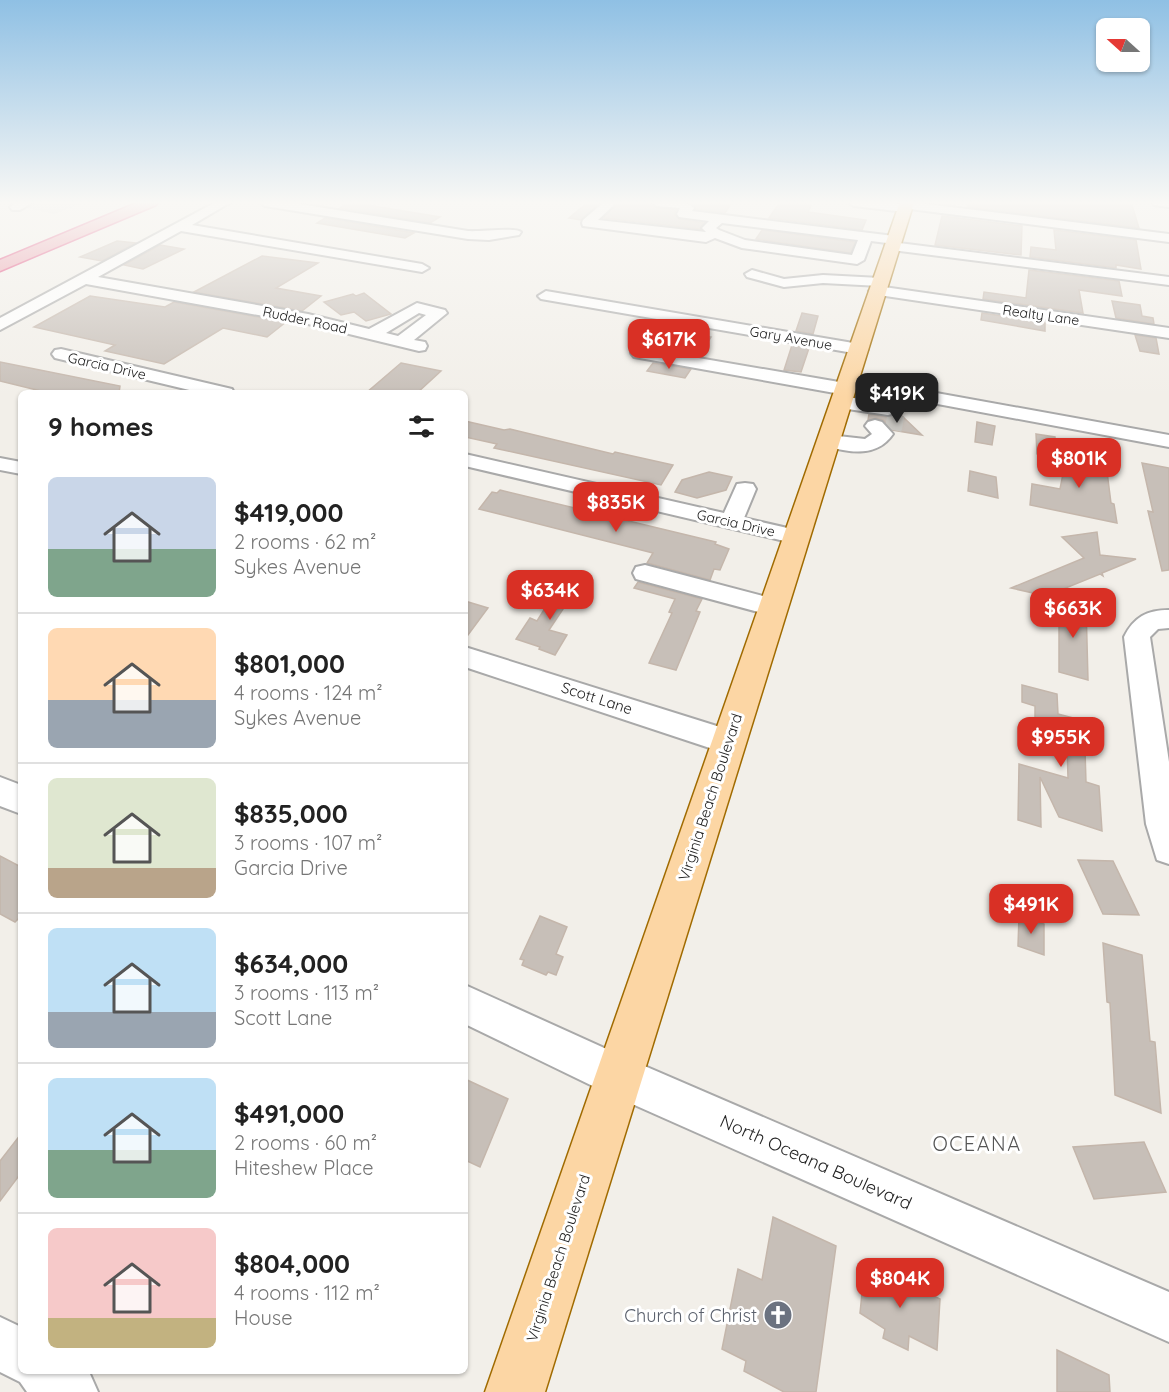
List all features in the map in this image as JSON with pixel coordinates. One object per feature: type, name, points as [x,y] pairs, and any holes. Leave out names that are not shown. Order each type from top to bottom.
[{"type":"main road","name":"Virginia Beach Boulevard","points":[[514,1392],[885,267]]},
{"type":"street","points":[[0,325],[106,267]]},
{"type":"street","points":[[414,267],[422,268]]},
{"type":"street","points":[[1067,267],[1169,281]]},
{"type":"street","name":"Realty Lane","points":[[752,274],[784,283],[823,279],[879,286],[1169,333]]},
{"type":"street","name":"Rudder Road","points":[[84,279],[308,319],[419,346]]},
{"type":"street","name":"Gary Avenue","points":[[546,296],[858,349]]},
{"type":"street","points":[[370,334],[417,308],[439,313],[400,342]]},
{"type":"street","points":[[640,353],[845,391],[893,390],[1169,441]]},
{"type":"street","name":"Garcia Drive","points":[[61,354],[212,390]]},
{"type":"street","points":[[829,441],[866,446],[877,442],[886,421],[893,390]]},
{"type":"street","points":[[845,391],[886,421]]},
{"type":"street","points":[[0,464],[18,467]]},
{"type":"street","name":"Garcia Drive","points":[[469,466],[797,537]]},
{"type":"street","points":[[731,522],[746,489]]},
{"type":"street","points":[[645,573],[773,607]]},
{"type":"street","points":[[1169,619],[1149,622],[1141,627],[1137,637],[1162,824],[1169,849]]},
{"type":"street","name":"Scott Lane","points":[[468,658],[728,742]]},
{"type":"street","points":[[0,791],[18,799]]},
{"type":"street","name":"North Oceana Boulevard","points":[[468,1006],[618,1076],[1169,1317]]},
{"type":"street","points":[[0,1342],[18,1355]]},
{"type":"street","points":[[45,1374],[72,1392]]},
{"type":"building","points":[[241,267],[311,267],[276,288],[321,296],[302,311],[194,292]]},
{"type":"building","points":[[1029,270],[1119,281],[1122,296],[1079,290],[1083,313],[983,299],[984,292],[1026,298]]},
{"type":"building","points":[[364,293],[391,314],[366,321],[354,312],[341,315],[324,302],[353,294],[356,296]]},
{"type":"building","points":[[90,296],[165,307],[174,302],[286,322],[267,337],[223,328],[164,364],[105,351],[115,345],[34,327]]},
{"type":"building","points":[[1112,301],[1140,305],[1142,316],[1153,318],[1154,324],[1116,318]]},
{"type":"building","points":[[802,313],[818,316],[813,334],[796,331]]},
{"type":"building","points":[[982,313],[1045,322],[1045,331],[981,320]]},
{"type":"building","points":[[675,331],[711,337],[699,356],[662,350]]},
{"type":"building","points":[[1135,335],[1156,338],[1159,354],[1140,351]]},
{"type":"building","points":[[792,345],[809,348],[801,372],[784,370]]},
{"type":"building","points":[[0,362],[120,386],[119,390],[37,390],[0,381]]},
{"type":"building","points":[[401,363],[441,371],[420,390],[370,390]]},
{"type":"building","points":[[653,363],[691,369],[685,378],[647,371]]},
{"type":"building","points":[[869,414],[888,417],[902,416],[922,435],[892,430],[883,420],[876,418],[868,420]]},
{"type":"building","points":[[468,422],[673,465],[661,485],[494,448],[497,444],[468,438]]},
{"type":"building","points":[[977,422],[995,426],[992,445],[975,442]]},
{"type":"building","points":[[1036,434],[1055,437],[1055,458],[1037,454]]},
{"type":"building","points":[[1068,449],[1105,456],[1111,503],[1114,504],[1117,523],[1030,505],[1032,484],[1060,489]]},
{"type":"building","points":[[1142,463],[1169,468],[1169,570],[1162,571],[1148,511],[1153,512]]},
{"type":"building","points":[[970,471],[996,477],[998,498],[968,491]]},
{"type":"building","points":[[709,472],[732,477],[726,490],[697,498],[675,492],[682,480]]},
{"type":"building","points":[[500,490],[716,542],[715,544],[729,549],[720,570],[714,569],[710,580],[647,563],[653,553],[479,509],[492,492],[497,493]]},
{"type":"building","points":[[1097,532],[1100,555],[1136,559],[1102,573],[1103,576],[1100,574],[1046,596],[1011,588],[1084,558],[1062,537]]},
{"type":"building","points":[[638,582],[702,599],[696,611],[700,612],[676,670],[649,663],[672,613],[669,612],[675,599],[634,588]]},
{"type":"building","points":[[560,584],[585,591],[577,605],[567,603],[549,630],[567,635],[555,655],[516,639],[530,618],[537,621]]},
{"type":"building","points":[[1059,597],[1086,604],[1088,680],[1059,672]]},
{"type":"building","points":[[468,602],[488,608],[468,635]]},
{"type":"building","points":[[1022,685],[1057,694],[1058,714],[1093,723],[1096,753],[1085,750],[1086,782],[1099,786],[1102,831],[1059,817],[1040,777],[1041,827],[1018,820],[1019,764],[1068,778],[1067,745],[1053,740],[1053,726],[1035,721],[1035,706],[1022,702]]},
{"type":"building","points":[[0,856],[18,865],[18,919],[15,922],[0,914]]},
{"type":"building","points":[[1078,860],[1113,861],[1139,915],[1103,914]]},
{"type":"building","points":[[540,916],[567,927],[556,954],[563,957],[556,975],[548,972],[546,975],[522,965],[524,960],[520,959]]},
{"type":"building","points":[[1019,916],[1044,924],[1044,955],[1018,946]]},
{"type":"building","points":[[1103,943],[1142,955],[1150,1041],[1155,1042],[1161,1113],[1115,1095],[1110,1003],[1107,1002]]},
{"type":"building","points":[[468,1080],[508,1099],[480,1167],[468,1161]]},
{"type":"building","points":[[18,1138],[18,1177],[0,1201],[0,1161]]},
{"type":"building","points":[[1144,1142],[1166,1192],[1094,1199],[1073,1147]]},
{"type":"building","name":"Church of Christ","points":[[773,1217],[836,1246],[816,1392],[784,1392],[744,1371],[746,1361],[722,1349],[738,1269],[762,1280]]},
{"type":"building","points":[[865,1264],[940,1299],[937,1350],[909,1336],[908,1350],[883,1338],[885,1329],[860,1313]]},
{"type":"building","points":[[1057,1350],[1109,1375],[1110,1392],[1057,1392]]},
{"type":"tunnel","points":[[893,430],[896,415]]},
{"type":"place","name":"Church of Christ","points":[[778,1315]]},
{"type":"district","name":"OCEANA","points":[[977,1143]]}]
